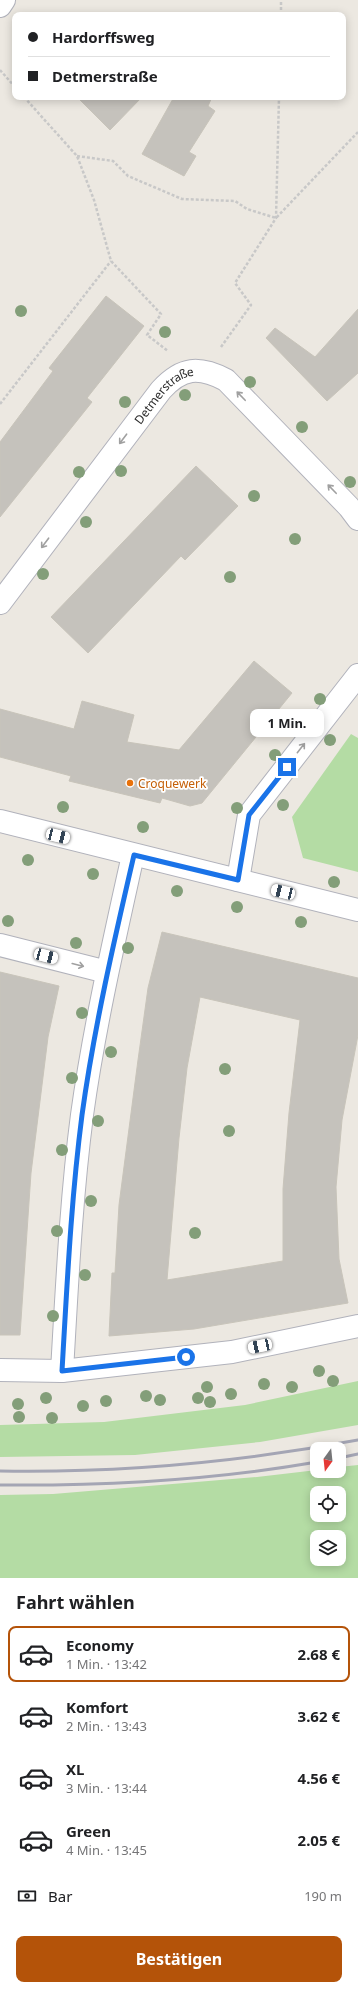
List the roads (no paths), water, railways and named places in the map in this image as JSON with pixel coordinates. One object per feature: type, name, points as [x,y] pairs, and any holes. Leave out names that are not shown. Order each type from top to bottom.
[{"type":"street","points":[[0,6],[4,0]]},
{"type":"street","name":"Detmerstraße","points":[[0,603],[161,390],[170,380],[180,374],[198,371],[226,380],[358,518]]},
{"type":"street","points":[[238,880],[249,815],[358,675]]},
{"type":"street","points":[[0,821],[358,910]]},
{"type":"street","points":[[62,1371],[73,1198],[82,1114],[107,972],[134,855]]},
{"type":"street","points":[[0,945],[107,972]]},
{"type":"street","points":[[0,1370],[62,1371],[232,1352],[358,1326]]},
{"type":"railway","points":[[0,1471],[135,1468],[225,1460],[314,1448],[358,1440]]},
{"type":"railway","points":[[346,1457],[358,1454]]},
{"type":"railway","points":[[0,1485],[159,1481],[238,1473],[310,1463]]},
{"type":"place","name":"Croquewerk","points":[[130,783]]}]
